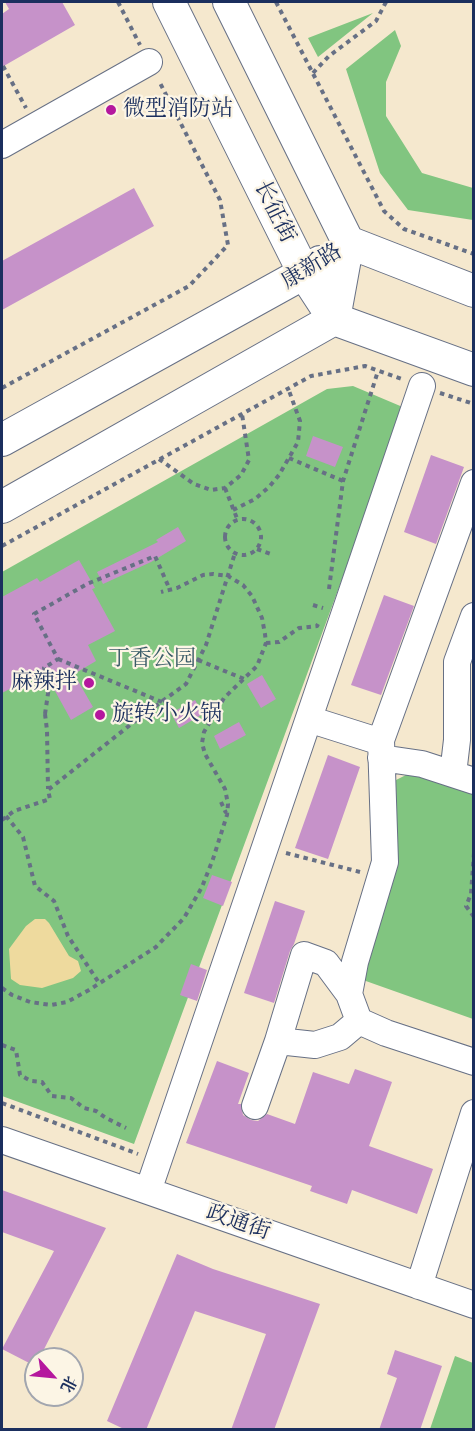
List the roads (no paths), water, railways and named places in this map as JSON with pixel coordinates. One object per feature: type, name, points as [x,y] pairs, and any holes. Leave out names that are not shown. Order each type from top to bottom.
[{"type":"main road","name":"长征街","points":[[169,2],[304,273],[334,319]]},
{"type":"main road","points":[[229,2],[348,243],[474,291]]},
{"type":"main road","name":"康新路","points":[[2,440],[304,273],[348,243]]},
{"type":"main road","name":"康新路","points":[[334,319],[348,243]]},
{"type":"main road","points":[[2,507],[334,319],[474,370]]},
{"type":"street","points":[[2,145],[149,62]]},
{"type":"street","points":[[148,1191],[422,386]]},
{"type":"street","points":[[349,993],[355,962],[385,862],[381,750],[465,533],[474,483]]},
{"type":"street","points":[[321,723],[381,750],[464,778],[457,740],[456,663],[474,616]]},
{"type":"street","points":[[255,1106],[278,1041],[304,955],[326,963],[349,993],[359,1021],[386,1033],[474,1062]]},
{"type":"street","points":[[278,1041],[315,1045],[340,1037],[359,1021]]},
{"type":"street","points":[[419,1286],[474,1113]]},
{"type":"street","name":"政通街","points":[[2,1140],[474,1305]]},
{"type":"place","name":"微型消防站","points":[[111,110]]},
{"type":"place","name":"麻辣拌","points":[[89,683]]},
{"type":"place","name":"旋转小火锅","points":[[100,715]]},
{"type":"park label","name":"丁香公园","points":[[152,660]]}]
